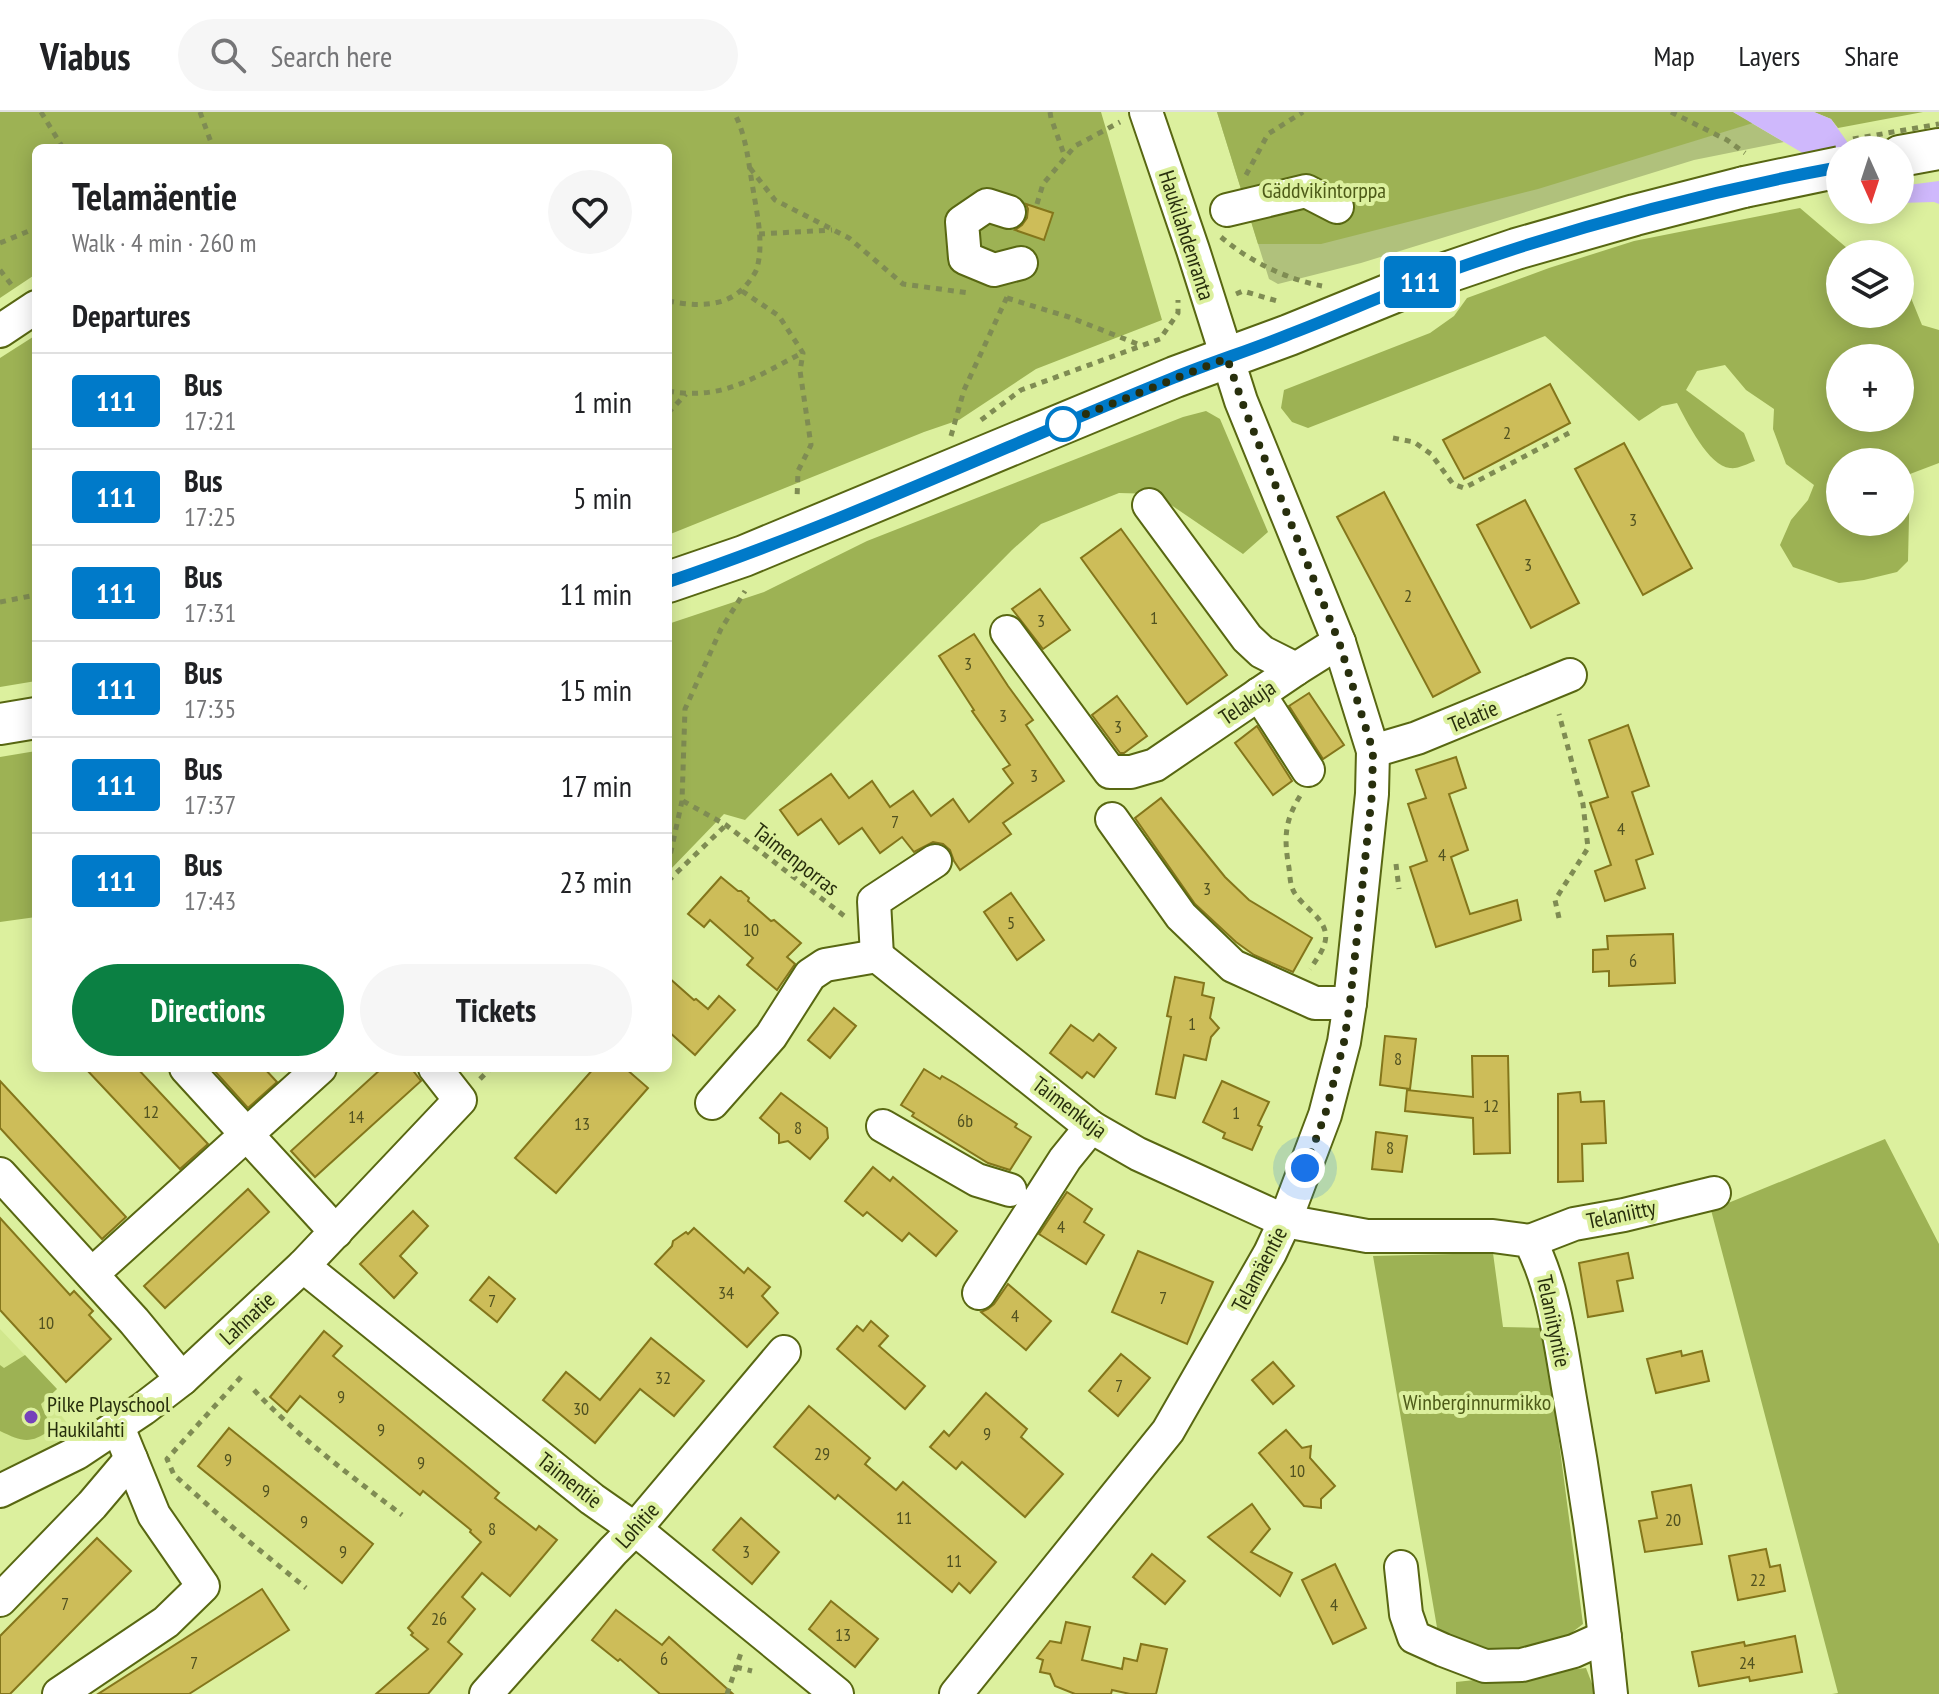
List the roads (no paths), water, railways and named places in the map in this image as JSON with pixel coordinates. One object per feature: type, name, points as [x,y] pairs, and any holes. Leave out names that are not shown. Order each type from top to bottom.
[{"type":"main road","points":[[1914,153],[1939,149]]},
{"type":"main road","points":[[672,581],[744,556],[1175,377],[1422,281],[1516,249],[1635,215],[1826,170]]},
{"type":"main road","points":[[0,724],[32,719]]},
{"type":"street","name":"Haukilahdenranta","points":[[1146,112],[1227,358]]},
{"type":"street","points":[[1220,221],[1306,191],[1337,207]]},
{"type":"street","points":[[1009,212],[987,205],[962,222],[965,258],[994,270],[1021,263]]},
{"type":"street","points":[[0,331],[25,298]]},
{"type":"street","name":"Telamäentie","points":[[956,1694],[1168,1431],[1270,1253],[1285,1221],[1325,1115],[1344,1042],[1372,794],[1373,751],[1339,642],[1227,358]]},
{"type":"street","points":[[1149,505],[1247,638],[1262,652],[1296,669]]},
{"type":"street","name":"Telakuja","points":[[1007,632],[1110,772],[1131,772],[1155,765],[1339,642]]},
{"type":"street","name":"Telatie","points":[[1373,751],[1417,738],[1570,675]]},
{"type":"street","points":[[1259,694],[1308,770]]},
{"type":"street","points":[[1112,819],[1181,916],[1233,966],[1315,1003],[1350,1003]]},
{"type":"street","points":[[712,1103],[771,1036],[810,975],[825,965],[877,956],[874,901],[935,861]]},
{"type":"street","name":"Taimenkuja","points":[[877,956],[1091,1127],[1138,1154],[1285,1221]]},
{"type":"street","points":[[190,1072],[336,1232]]},
{"type":"street","points":[[92,1274],[316,1072]]},
{"type":"street","name":"Lahnatie","points":[[0,1491],[77,1453],[118,1427],[182,1379],[303,1266],[460,1100],[438,1072]]},
{"type":"street","points":[[883,1126],[977,1180],[1010,1190]]},
{"type":"street","points":[[979,1293],[1065,1159],[1091,1127]]},
{"type":"street","points":[[0,1174],[134,1321],[182,1379]]},
{"type":"street","name":"Telaniitty","points":[[1530,1241],[1574,1224],[1714,1193]]},
{"type":"street","points":[[1285,1221],[1367,1236],[1493,1236],[1530,1241]]},
{"type":"street","name":"Telaniityntie","points":[[1530,1241],[1541,1263],[1553,1302],[1582,1469],[1611,1694]]},
{"type":"street","name":"Taimentie","points":[[303,1266],[592,1499],[635,1529],[837,1694]]},
{"type":"street","name":"Lohitie","points":[[486,1694],[635,1529],[784,1352]]},
{"type":"street","points":[[59,1694],[166,1622],[203,1586],[154,1515],[118,1427]]},
{"type":"street","points":[[0,1600],[92,1505],[131,1459]]},
{"type":"street","points":[[1401,1567],[1406,1614],[1414,1637],[1485,1666],[1522,1665],[1574,1651],[1605,1637]]},
{"type":"place","name":"Pilke Playschool Haukilahti","points":[[31,1417]]},
{"type":"park label","name":"Gäddvikintorppa","points":[[1324,190]]},
{"type":"park label","name":"Winberginnurmikko","points":[[1477,1402]]}]
